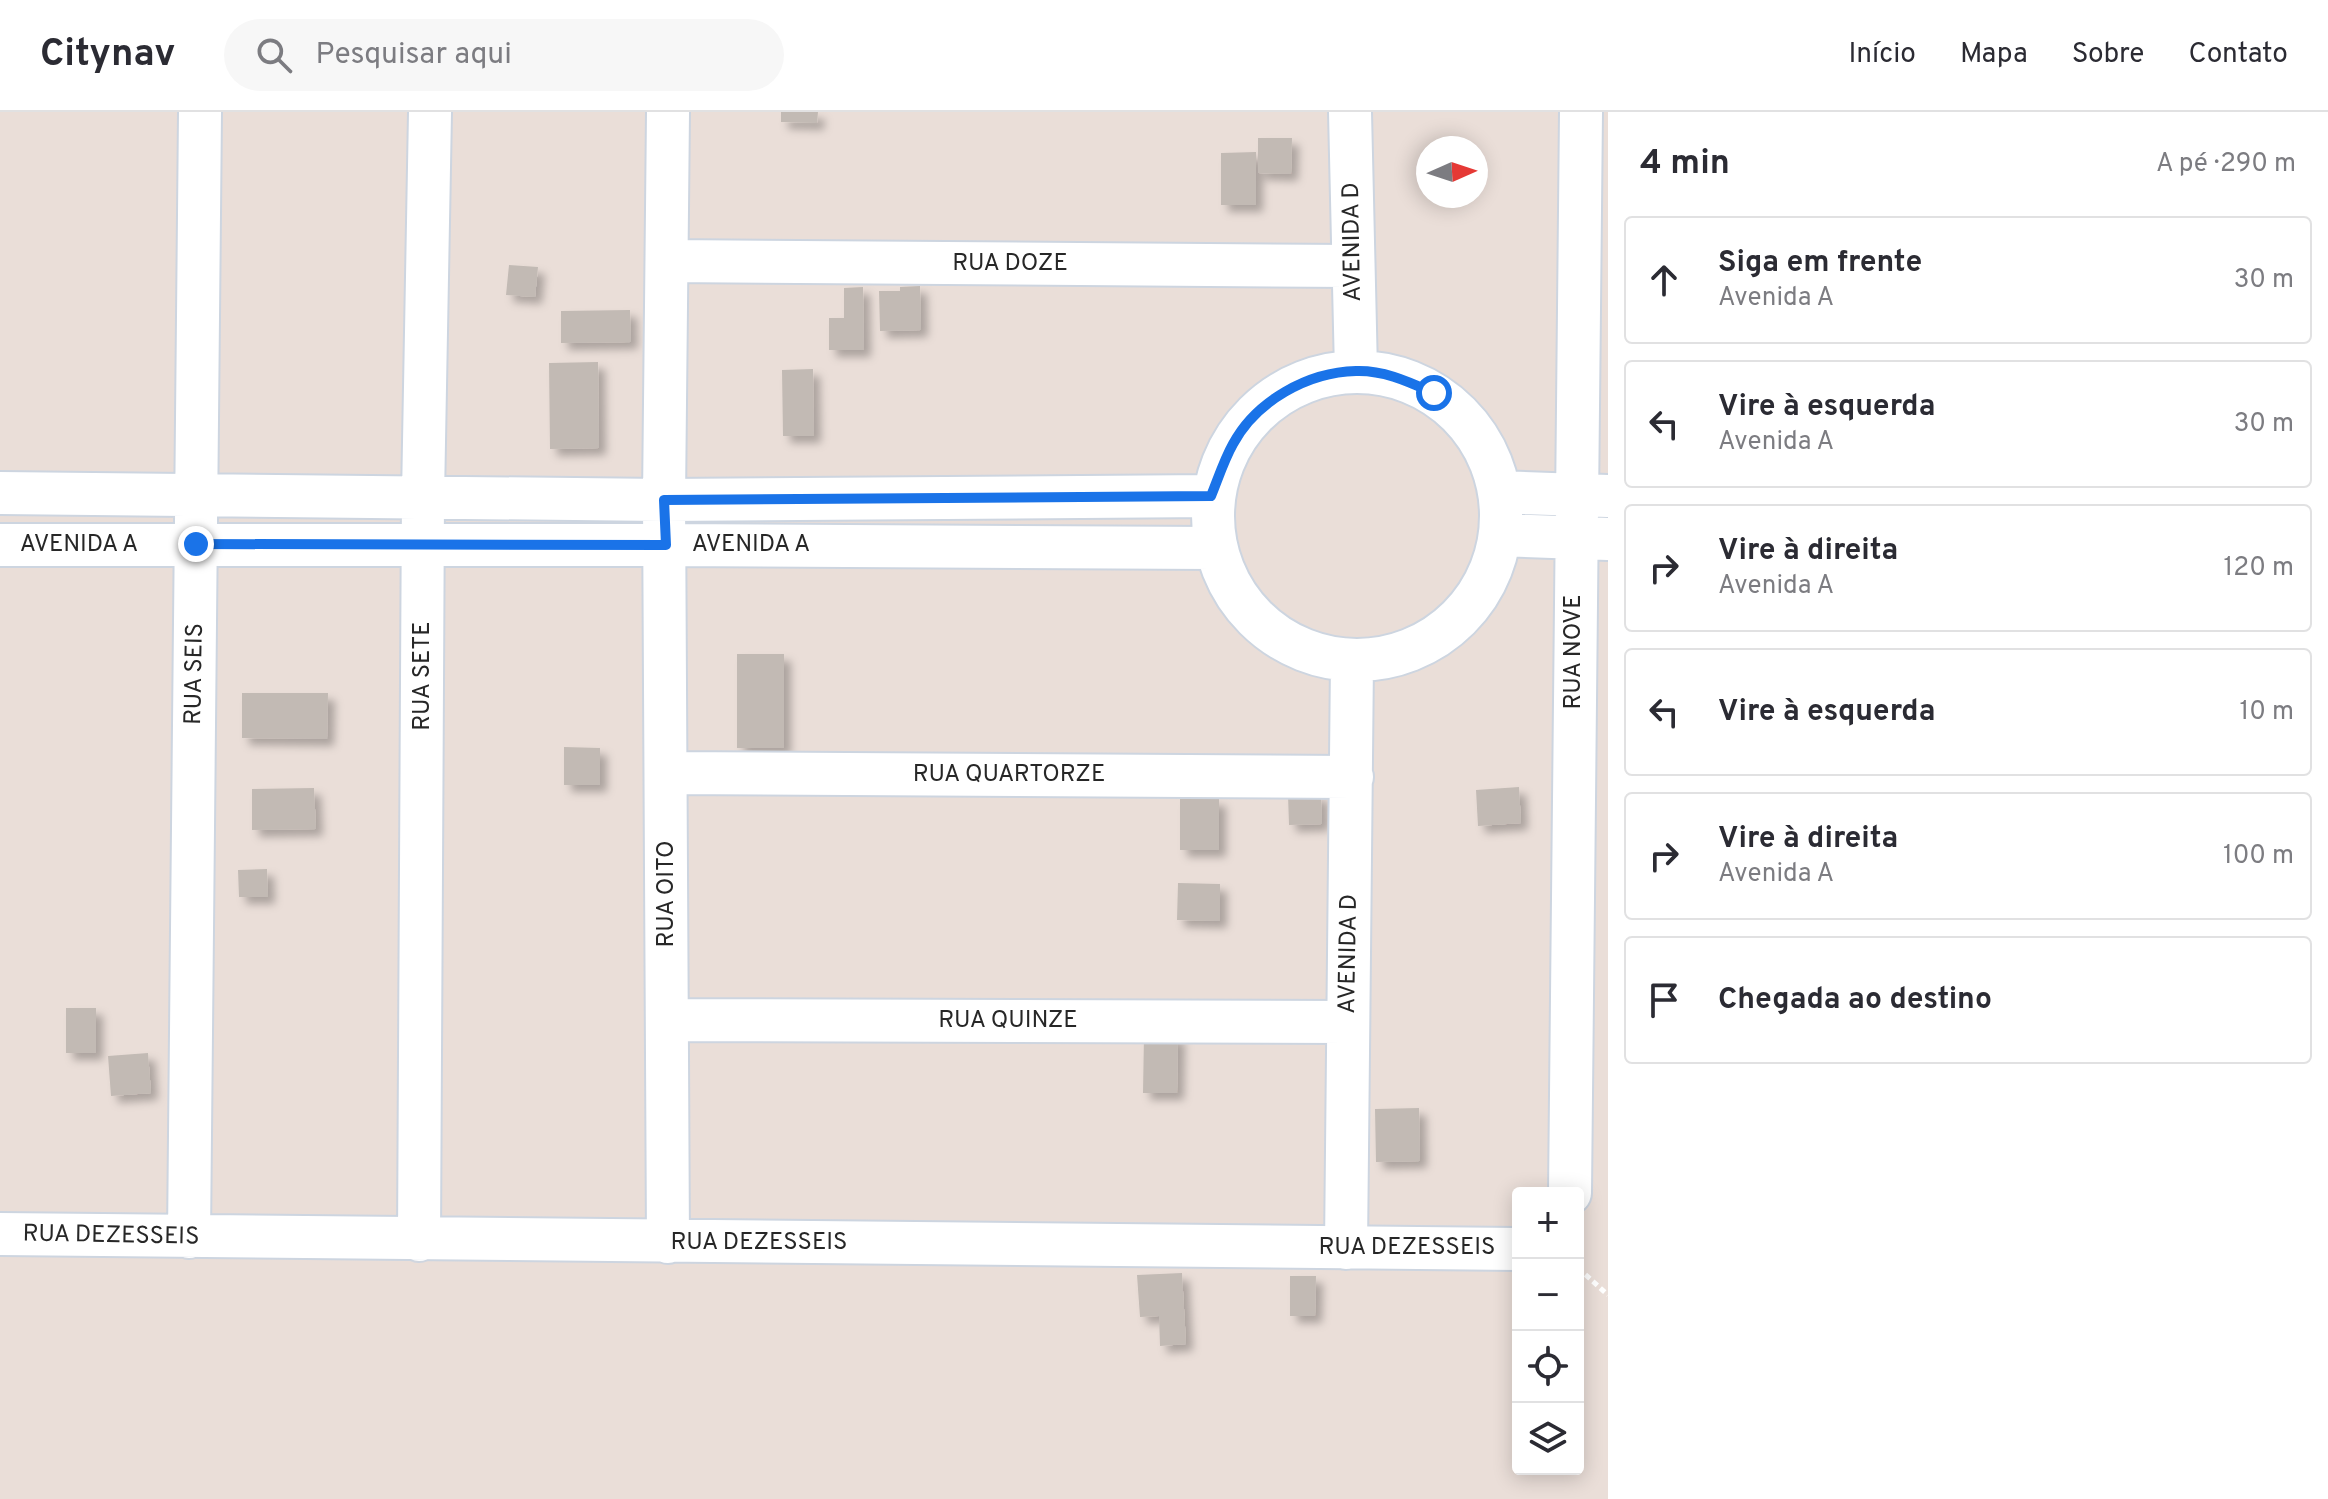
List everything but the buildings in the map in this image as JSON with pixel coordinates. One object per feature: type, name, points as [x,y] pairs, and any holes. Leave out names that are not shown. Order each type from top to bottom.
[{"type":"street","name":"RUA SEIS","points":[[189,1237],[200,112]]},
{"type":"street","name":"RUA SETE","points":[[419,1240],[423,497],[430,112]]},
{"type":"street","name":"RUA OITO","points":[[668,112],[664,500],[668,1242]]},
{"type":"street","name":"AVENIDA D","points":[[1350,112],[1356,371]]},
{"type":"street","name":"RUA NOVE","points":[[1570,1187],[1592,539],[1581,112]]},
{"type":"street","name":"RUA DOZE","points":[[667,261],[1353,266]]},
{"type":"street","points":[[1356,371],[1396,377],[1434,393],[1465,420],[1487,454],[1499,492],[1500,535],[1491,569],[1474,601],[1450,626],[1421,646],[1388,658],[1352,661],[1313,654],[1276,636],[1246,609],[1213,548],[1211,496],[1233,442],[1265,405],[1308,380],[1356,371]]},
{"type":"street","points":[[1499,492],[1592,496]]},
{"type":"street","name":"AVENIDA A","points":[[0,493],[664,500],[1211,496]]},
{"type":"street","points":[[1500,535],[1592,539]]},
{"type":"street","name":"AVENIDA A","points":[[0,545],[1213,548]]},
{"type":"street","name":"AVENIDA D","points":[[1346,1248],[1352,661]]},
{"type":"street","name":"RUA QUARTORZE","points":[[667,773],[1352,777]]},
{"type":"street","name":"RUA QUINZE","points":[[667,1020],[1348,1022]]},
{"type":"street","name":"RUA DEZESSEIS","points":[[0,1234],[1512,1249]]},
{"type":"path","points":[[1584,1273],[1608,1295]]},
{"type":"route","points":[[196,544],[666,545],[664,500],[1211,496],[1233,442],[1265,405],[1308,380],[1356,371],[1396,377],[1434,393]]}]
